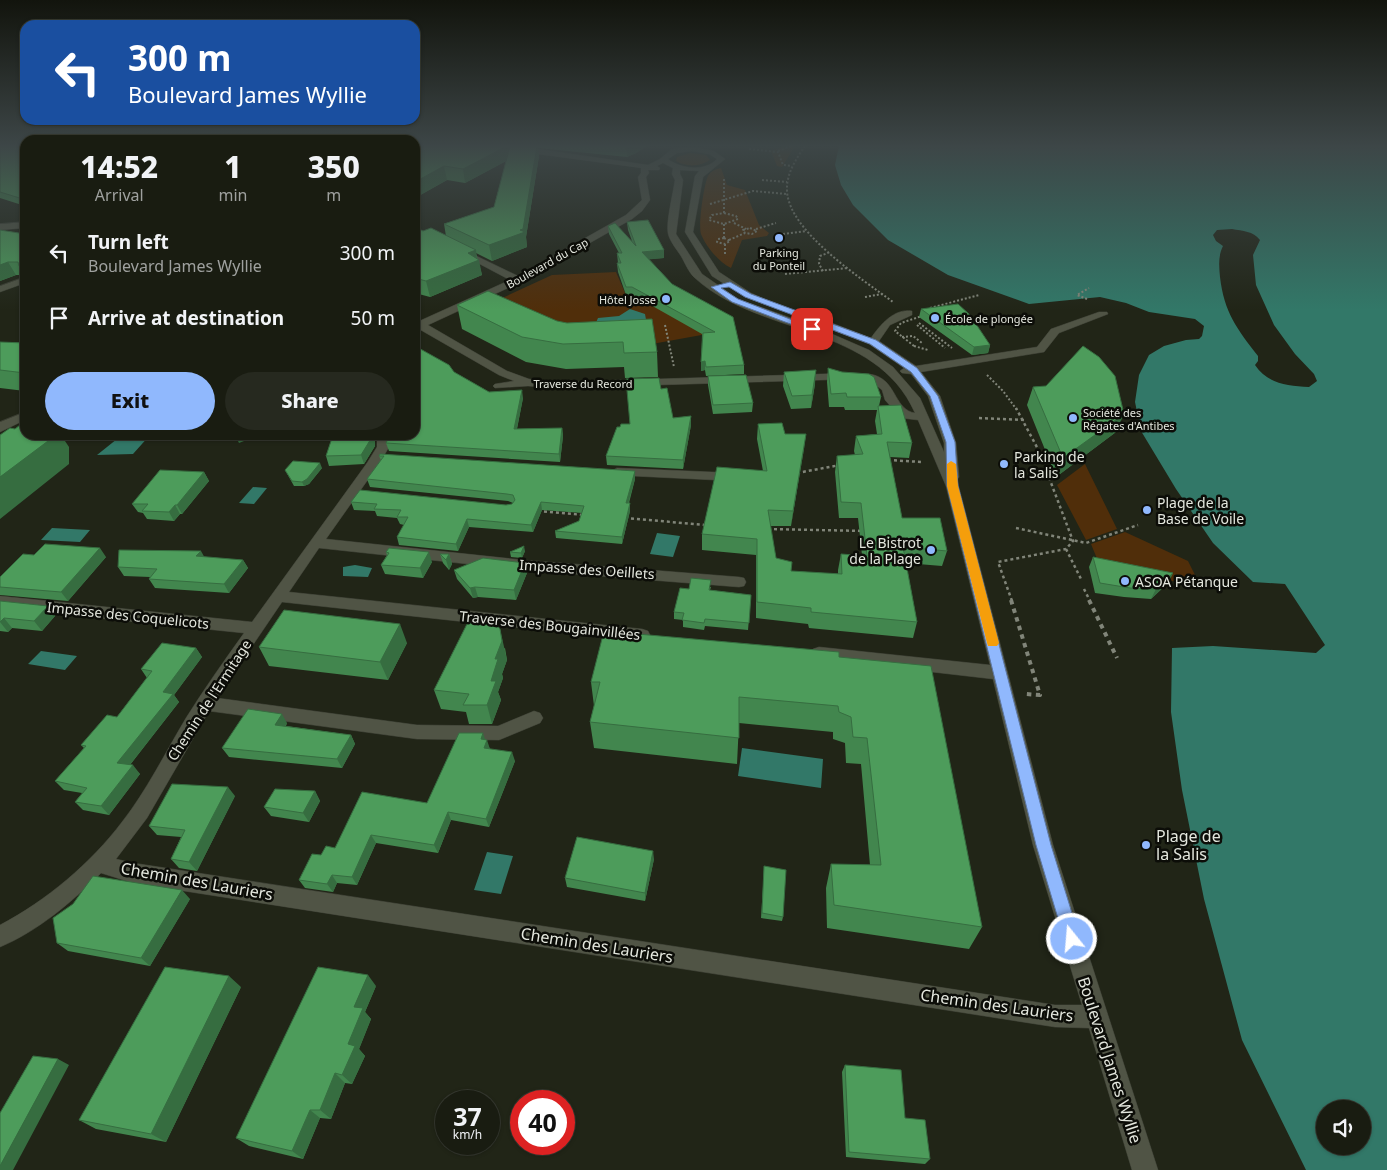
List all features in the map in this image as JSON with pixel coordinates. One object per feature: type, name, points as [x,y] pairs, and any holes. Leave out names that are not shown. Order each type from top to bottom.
[{"type":"street","name":"Boulevard du Cap","points":[[420,325],[518,280],[639,209],[646,201]]},
{"type":"street","name":"Boulevard James Wyllie","points":[[676,201],[672,234],[698,276],[735,301],[812,329],[865,352],[895,375],[914,398],[952,486],[1043,845],[1145,1170]]},
{"type":"street","name":"Boulevard James Wyllie","points":[[693,201],[689,232],[715,274],[748,295],[873,342],[916,373],[934,396],[950,442],[952,486]]},
{"type":"street","points":[[0,227],[20,225]]},
{"type":"street","points":[[450,246],[518,280]]},
{"type":"street","points":[[683,251],[700,249]]},
{"type":"street","points":[[0,289],[20,282]]},
{"type":"street","points":[[714,287],[730,284]]},
{"type":"street","points":[[895,375],[916,373],[971,361],[1040,350],[1055,330],[1103,314]]},
{"type":"street","points":[[873,342],[886,324],[911,316]]},
{"type":"street","points":[[812,329],[828,325]]},
{"type":"street","name":"Traverse du Record","points":[[420,328],[503,373],[527,382],[558,385],[855,376],[875,379],[887,388],[891,400],[905,415],[922,417]]},
{"type":"street","points":[[499,386],[527,382]]},
{"type":"street","points":[[0,418],[20,417]]},
{"type":"street","points":[[0,428],[20,418]]},
{"type":"street","name":"Chemin de l'Ermitage","points":[[0,936],[16,929],[54,901],[98,863],[129,828],[205,702],[255,628],[354,491],[383,457],[383,440]]},
{"type":"street","points":[[605,471],[750,478]]},
{"type":"street","points":[[354,491],[373,493]]},
{"type":"street","name":"Impasse des Oeillets","points":[[316,543],[523,565],[739,582]]},
{"type":"street","name":"Traverse des Bougainvillées","points":[[278,596],[654,636]]},
{"type":"street","name":"Impasse des Coquelicots","points":[[0,602],[255,628]]},
{"type":"street","points":[[807,652],[1000,673]]},
{"type":"street","points":[[205,702],[417,732],[499,733],[534,718]]},
{"type":"street","name":"Chemin des Lauriers","points":[[98,863],[133,873],[1045,1014],[1097,1016]]},
{"type":"path","points":[[692,206],[705,205],[718,201]]},
{"type":"path","points":[[723,201],[724,212]]},
{"type":"path","points":[[789,201],[795,216],[807,231],[848,268],[1001,386],[1025,420],[1073,540]]},
{"type":"path","points":[[724,212],[736,216],[738,220],[724,224],[715,223],[709,218],[715,213],[724,212]]},
{"type":"path","points":[[734,222],[746,229],[756,229],[776,223]]},
{"type":"path","points":[[724,224],[724,238]]},
{"type":"path","points":[[745,233],[742,230],[746,229]]},
{"type":"path","points":[[729,240],[724,238],[717,241],[724,244],[745,233],[754,234],[757,232],[756,229]]},
{"type":"path","points":[[783,234],[807,231]]},
{"type":"path","points":[[724,244],[725,257]]},
{"type":"path","points":[[823,271],[819,264],[820,256],[830,252]]},
{"type":"path","points":[[785,274],[848,268]]},
{"type":"path","points":[[1087,298],[1077,295],[1089,288]]},
{"type":"path","points":[[865,297],[882,294]]},
{"type":"path","points":[[911,316],[979,294]]},
{"type":"path","points":[[929,315],[901,323],[895,331],[914,346],[931,351]]},
{"type":"path","points":[[911,316],[918,327],[948,352],[942,352]]},
{"type":"path","points":[[665,325],[676,382]]},
{"type":"path","points":[[902,337],[907,335],[917,337],[922,343]]},
{"type":"path","points":[[979,418],[1025,420]]},
{"type":"path","points":[[887,460],[942,464]]},
{"type":"path","points":[[791,474],[845,464]]},
{"type":"path","points":[[534,510],[587,515]]},
{"type":"path","points":[[623,518],[711,526]]},
{"type":"path","points":[[1016,528],[1086,543],[1138,525]]},
{"type":"path","points":[[767,529],[873,531]]},
{"type":"path","points":[[1005,692],[1040,695],[1022,632],[998,562],[1066,549],[1073,540]]},
{"type":"path","points":[[1066,549],[1080,579]]},
{"type":"path","points":[[1084,589],[1117,658]]},
{"type":"shaded area","points":[[703,201],[749,201],[759,225],[769,233],[767,236],[742,240],[731,268],[718,258],[703,239],[700,229]]},
{"type":"shaded area","points":[[616,272],[626,295],[640,294],[707,334],[652,344],[485,306],[552,275]]},
{"type":"shaded area","points":[[1085,464],[1117,529],[1086,540],[1057,485]]},
{"type":"shaded area","points":[[1125,532],[1188,561],[1201,587],[1100,566],[1091,544]]},
{"type":"water","points":[[850,201],[1387,201],[1387,1170],[1306,1170],[1242,1040],[1204,899],[1182,790],[1171,712],[1172,648],[1213,646],[1316,653],[1325,645],[1285,584],[1253,582],[1213,543],[1176,489],[1141,431],[1135,402],[1139,375],[1149,355],[1164,346],[1186,340],[1199,339],[1202,336],[1204,326],[1195,319],[1149,312],[1126,303],[1100,297],[1029,304],[948,275],[888,240]],"holes":[[[1232,229],[1251,233],[1260,240],[1253,255],[1256,285],[1274,325],[1295,354],[1314,374],[1317,381],[1309,387],[1279,383],[1260,371],[1255,365],[1258,361],[1258,356],[1228,310],[1222,289],[1219,265],[1223,246],[1216,241],[1213,235],[1217,230]]]},
{"type":"water","points":[[630,309],[645,314],[647,325],[594,327],[598,318],[619,316]]},
{"type":"water","points":[[116,440],[146,440],[133,454],[97,455]]},
{"type":"water","points":[[253,487],[267,488],[254,504],[239,503]]},
{"type":"water","points":[[52,528],[90,530],[80,542],[41,540]]},
{"type":"water","points":[[657,533],[680,536],[673,557],[650,554]]},
{"type":"water","points":[[355,565],[372,568],[368,577],[343,576],[343,567]]},
{"type":"water","points":[[41,651],[77,656],[65,670],[28,664]]},
{"type":"water","points":[[742,748],[823,759],[821,788],[738,776]]},
{"type":"water","points":[[487,852],[513,856],[501,894],[474,890]]},
{"type":"building","points":[[496,201],[528,201],[523,229],[520,230],[525,232],[489,245],[444,224],[494,207]]},
{"type":"building","points":[[648,220],[664,250],[642,252],[672,284],[733,317],[744,365],[706,367],[705,361],[701,362],[703,333],[715,332],[632,287],[626,287],[617,263],[621,263],[617,253],[622,253],[608,226],[615,223],[636,246],[627,222]]},
{"type":"building","points":[[431,228],[476,250],[468,253],[479,260],[426,281],[420,279],[420,230],[423,231]]},
{"type":"building","points":[[0,230],[20,233],[20,266],[18,262],[8,262],[0,265]]},
{"type":"building","points":[[488,291],[557,321],[567,323],[652,319],[657,352],[624,353],[623,342],[563,344],[522,337],[457,305]]},
{"type":"building","points":[[958,304],[970,315],[990,345],[974,347],[921,309]]},
{"type":"building","points":[[0,342],[20,343],[20,372],[0,370]]},
{"type":"building","name":"Société des Régates d'Antibes","points":[[1083,346],[1099,357],[1115,376],[1124,414],[1063,458],[1033,387],[1046,386]]},
{"type":"building","points":[[420,349],[449,365],[454,372],[489,392],[522,390],[514,429],[562,428],[559,454],[386,443],[388,440],[420,440]]},
{"type":"building","points":[[828,368],[842,372],[869,374],[874,377],[881,397],[847,397],[846,393],[831,394]]},
{"type":"building","points":[[816,370],[812,395],[792,396],[784,372]]},
{"type":"building","points":[[746,375],[753,403],[713,405],[708,376]]},
{"type":"building","points":[[659,378],[661,389],[667,388],[673,418],[691,416],[683,460],[606,456],[617,427],[620,427],[621,424],[630,424],[626,379]]},
{"type":"building","points":[[901,405],[912,443],[887,442],[902,518],[940,518],[947,551],[903,547],[917,622],[811,612],[811,608],[757,602],[757,539],[702,534],[717,467],[767,471],[758,424],[782,423],[785,434],[806,434],[793,511],[768,510],[776,558],[792,562],[791,571],[842,574],[841,554],[867,556],[861,503],[841,502],[837,456],[863,454],[856,436],[882,434],[878,406]]},
{"type":"building","points":[[20,425],[20,440],[49,440],[0,477],[0,435],[10,428],[15,429]]},
{"type":"building","points":[[331,440],[370,440],[361,455],[326,456]]},
{"type":"building","points":[[380,454],[635,471],[626,503],[630,503],[622,537],[555,531],[579,521],[584,506],[541,502],[531,525],[467,519],[456,544],[397,537],[408,517],[397,517],[401,510],[374,509],[377,504],[351,502],[360,490],[506,505],[512,504],[515,500],[513,495],[507,494],[367,479],[384,456],[379,456]]},
{"type":"building","points":[[293,461],[320,463],[307,479],[302,482],[292,481],[285,470]]},
{"type":"building","points":[[160,470],[204,472],[169,512],[142,511],[148,504],[132,504]]},
{"type":"building","points":[[45,544],[100,548],[61,592],[0,587],[0,577],[23,554],[34,555]]},
{"type":"building","points":[[524,546],[521,553],[510,552]]},
{"type":"building","points":[[389,548],[429,552],[420,568],[381,565],[389,553],[386,552]]},
{"type":"building","points":[[119,550],[201,551],[196,556],[243,560],[224,584],[149,579],[157,569],[118,567]]},
{"type":"building","points":[[440,554],[449,554],[446,560]]},
{"type":"building","points":[[1093,557],[1173,573],[1156,589],[1130,588],[1100,583]]},
{"type":"building","points":[[483,558],[525,563],[514,590],[470,588],[454,570]]},
{"type":"building","points":[[691,578],[711,580],[709,590],[751,595],[749,623],[705,619],[704,623],[682,620],[684,613],[674,612],[680,588],[689,589]]},
{"type":"building","points":[[0,601],[48,606],[34,621],[4,618],[0,622]]},
{"type":"building","points":[[284,610],[400,624],[380,662],[259,647]]},
{"type":"building","points":[[470,618],[487,620],[495,623],[500,629],[502,641],[495,659],[498,659],[491,681],[496,681],[487,705],[463,705],[469,694],[434,690]]},
{"type":"building","points":[[604,631],[839,652],[839,657],[931,666],[982,927],[834,905],[831,864],[881,865],[867,738],[853,737],[851,717],[839,712],[838,706],[739,697],[739,738],[590,722],[600,682],[591,682]]},
{"type":"building","points":[[162,643],[196,648],[163,692],[173,694],[117,763],[133,765],[101,806],[75,802],[87,788],[55,781],[86,746],[81,745],[107,715],[117,717],[152,671],[141,669]]},
{"type":"building","points":[[248,709],[282,714],[275,725],[351,735],[337,759],[222,748]]},
{"type":"building","points":[[459,733],[483,733],[481,739],[487,740],[484,748],[512,752],[486,819],[448,812],[434,845],[371,835],[352,877],[332,875],[327,884],[299,880],[312,854],[321,855],[326,846],[335,848],[362,792],[427,803]]},
{"type":"building","points":[[172,784],[228,787],[189,862],[171,859],[185,830],[149,826]]},
{"type":"building","points":[[275,789],[315,791],[303,813],[264,807]]},
{"type":"building","points":[[577,837],[653,851],[645,893],[565,878]]},
{"type":"building","points":[[764,866],[786,870],[783,917],[762,913]]},
{"type":"building","points":[[93,876],[182,890],[141,958],[57,943],[53,918],[73,904]]},
{"type":"building","points":[[165,967],[229,976],[151,1134],[79,1120]]},
{"type":"building","points":[[318,967],[368,975],[354,1007],[363,1008],[348,1044],[355,1046],[342,1075],[335,1073],[320,1110],[310,1110],[292,1151],[236,1138]]},
{"type":"building","points":[[33,1056],[58,1059],[0,1166],[0,1113]]},
{"type":"building","points":[[845,1065],[901,1070],[905,1118],[925,1120],[930,1159],[849,1152]]},
{"type":"slow traffic","points":[[951,464],[952,486],[993,643]]},
{"type":"place","name":"Parking du Ponteil","points":[[779,238]]},
{"type":"place","name":"Hôtel Josse","points":[[666,299]]},
{"type":"place","name":"École de plongée","points":[[935,318]]},
{"type":"place","name":"Société des Régates d'Antibes","points":[[1073,418]]},
{"type":"place","name":"Parking de la Salis","points":[[1004,464]]},
{"type":"place","name":"Plage de la Base de Voile","points":[[1147,510]]},
{"type":"place","name":"Le Bistrot de la Plage","points":[[931,550]]},
{"type":"place","name":"ASOA Pétanque","points":[[1125,581]]},
{"type":"place","name":"Plage de la Salis","points":[[1146,845]]},
{"type":"route","points":[[812,329],[735,301],[714,287],[730,284],[748,295],[873,342],[914,370],[934,396],[950,442],[952,486],[1043,845],[1072,939]]}]
